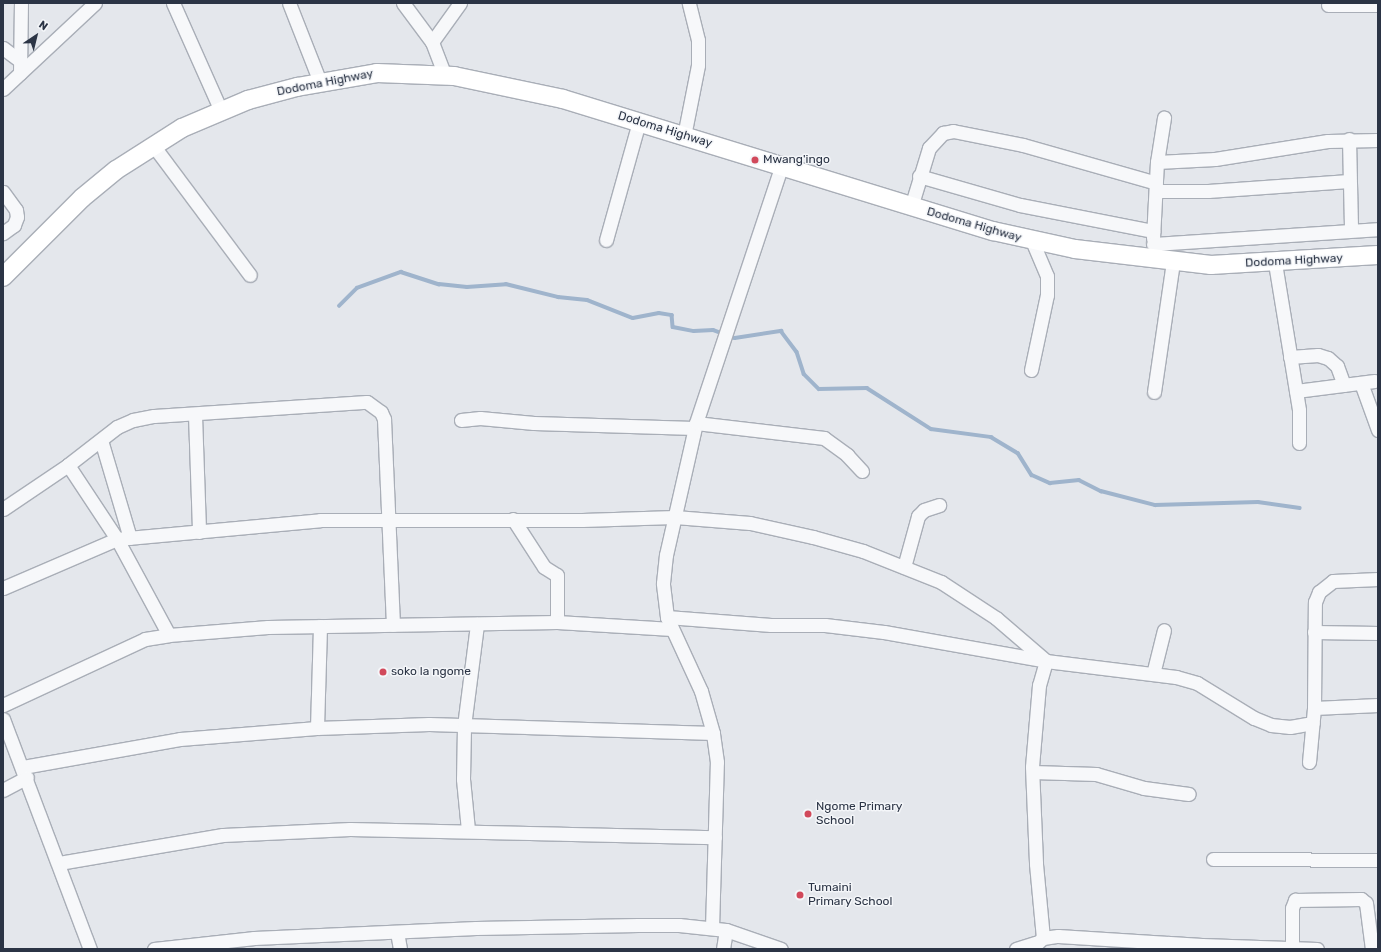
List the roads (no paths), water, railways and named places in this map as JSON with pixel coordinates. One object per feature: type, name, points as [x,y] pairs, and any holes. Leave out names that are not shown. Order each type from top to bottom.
[{"type":"highway","name":"Dodoma Highway","points":[[3,277],[82,198],[116,170],[153,145],[182,128],[248,100],[320,82],[377,73],[445,76],[563,99],[782,165],[911,207],[1032,241],[1153,252],[1173,262],[1211,265],[1275,263],[1378,256]]},
{"type":"street","points":[[20,67],[21,3]]},
{"type":"street","points":[[3,89],[20,67],[95,3]]},
{"type":"street","points":[[173,3],[221,111]]},
{"type":"street","points":[[289,3],[320,82]]},
{"type":"street","points":[[403,3],[432,42],[445,76]]},
{"type":"street","points":[[432,42],[460,3]]},
{"type":"street","points":[[684,136],[698,65],[698,40],[689,3]]},
{"type":"street","points":[[1328,5],[1378,5]]},
{"type":"street","points":[[3,48],[20,67]]},
{"type":"street","points":[[1164,118],[1157,162],[1153,252],[1351,230],[1378,229]]},
{"type":"street","points":[[606,240],[639,122]]},
{"type":"street","points":[[911,207],[919,176],[934,140],[943,133],[953,131],[1023,146],[1156,187],[1208,191],[1349,181]]},
{"type":"street","points":[[1157,162],[1215,159],[1303,144],[1349,139],[1378,140]]},
{"type":"street","points":[[1349,139],[1351,230]]},
{"type":"street","points":[[153,145],[250,275]]},
{"type":"street","points":[[712,928],[717,762],[713,733],[700,691],[669,623],[663,582],[666,555],[695,426],[736,308],[782,165]]},
{"type":"street","points":[[919,176],[1020,205],[1153,231]]},
{"type":"street","points":[[3,192],[16,210],[17,217],[14,225],[3,233]]},
{"type":"street","points":[[1032,241],[1047,276],[1047,296],[1032,370]]},
{"type":"street","points":[[1154,392],[1173,262]]},
{"type":"street","points":[[1275,263],[1296,392],[1298,443]]},
{"type":"street","points":[[1290,357],[1318,355],[1328,358],[1338,366],[1344,384]]},
{"type":"street","points":[[1296,392],[1344,384],[1374,381]]},
{"type":"street","points":[[1361,383],[1378,430]]},
{"type":"street","points":[[3,509],[68,465],[117,427],[133,420],[154,416],[195,415],[367,402],[376,407],[384,419],[390,519],[393,625]]},
{"type":"street","points":[[195,415],[199,532]]},
{"type":"street","points":[[461,420],[480,418],[534,423],[695,426],[824,438],[862,471]]},
{"type":"street","points":[[101,440],[130,538]]},
{"type":"street","points":[[68,465],[117,539],[169,635]]},
{"type":"street","points":[[904,567],[918,516],[924,510],[939,505]]},
{"type":"street","points":[[3,588],[117,539],[320,520],[513,518],[582,520],[675,517],[750,523],[813,537],[862,551],[904,567],[942,582],[974,602],[996,618],[1046,661]]},
{"type":"street","points":[[513,518],[544,567],[557,575],[557,622]]},
{"type":"street","points":[[1309,762],[1314,708],[1314,632],[1316,602],[1324,586],[1333,581],[1378,579]]},
{"type":"street","points":[[3,705],[145,639],[169,635],[320,626],[557,622],[739,623],[825,625],[869,630],[939,640],[1046,661],[1153,674],[1197,684],[1254,718],[1271,725],[1290,727],[1313,723]]},
{"type":"street","points":[[468,830],[463,779],[464,726],[477,624]]},
{"type":"street","points":[[317,728],[320,626]]},
{"type":"street","points":[[1153,674],[1164,630]]},
{"type":"street","points":[[1314,632],[1378,633]]},
{"type":"street","points":[[1036,944],[1036,864],[1033,772],[1038,685],[1046,661]]},
{"type":"street","points":[[1314,708],[1378,705]]},
{"type":"street","points":[[3,719],[25,772],[90,949]]},
{"type":"street","points":[[3,790],[25,772],[180,739],[317,728],[429,724],[713,733]]},
{"type":"street","points":[[1033,772],[1096,774],[1144,788],[1190,794]]},
{"type":"street","points":[[59,863],[223,835],[350,829],[468,830],[715,837]]},
{"type":"street","points":[[1213,859],[1375,863]]},
{"type":"street","points":[[1297,948],[1292,908],[1296,900],[1361,899],[1366,903],[1372,949]]},
{"type":"street","points":[[154,949],[254,938],[476,928],[638,925],[712,928],[726,930],[780,949]]},
{"type":"street","points":[[723,949],[726,930]]},
{"type":"street","points":[[397,932],[400,949]]},
{"type":"street","points":[[1016,949],[1058,936],[1202,945],[1317,949]]},
{"type":"waterway","points":[[339,306],[357,288],[401,272],[439,284],[467,287],[506,284],[558,297],[587,300],[633,318],[659,313],[672,315],[673,327],[694,331],[713,330],[735,338],[781,331],[797,352],[804,374],[819,389],[867,388],[931,429],[991,437],[1018,453],[1032,475],[1050,483],[1079,480],[1101,491],[1155,505],[1258,502],[1300,508]]},
{"type":"place","name":"Mwang'ingo","points":[[755,160]]},
{"type":"place","name":"soko la ngome","points":[[383,672]]},
{"type":"place","name":"Ngome Primary School","points":[[808,814]]},
{"type":"place","name":"Tumaini Primary School","points":[[800,895]]}]
